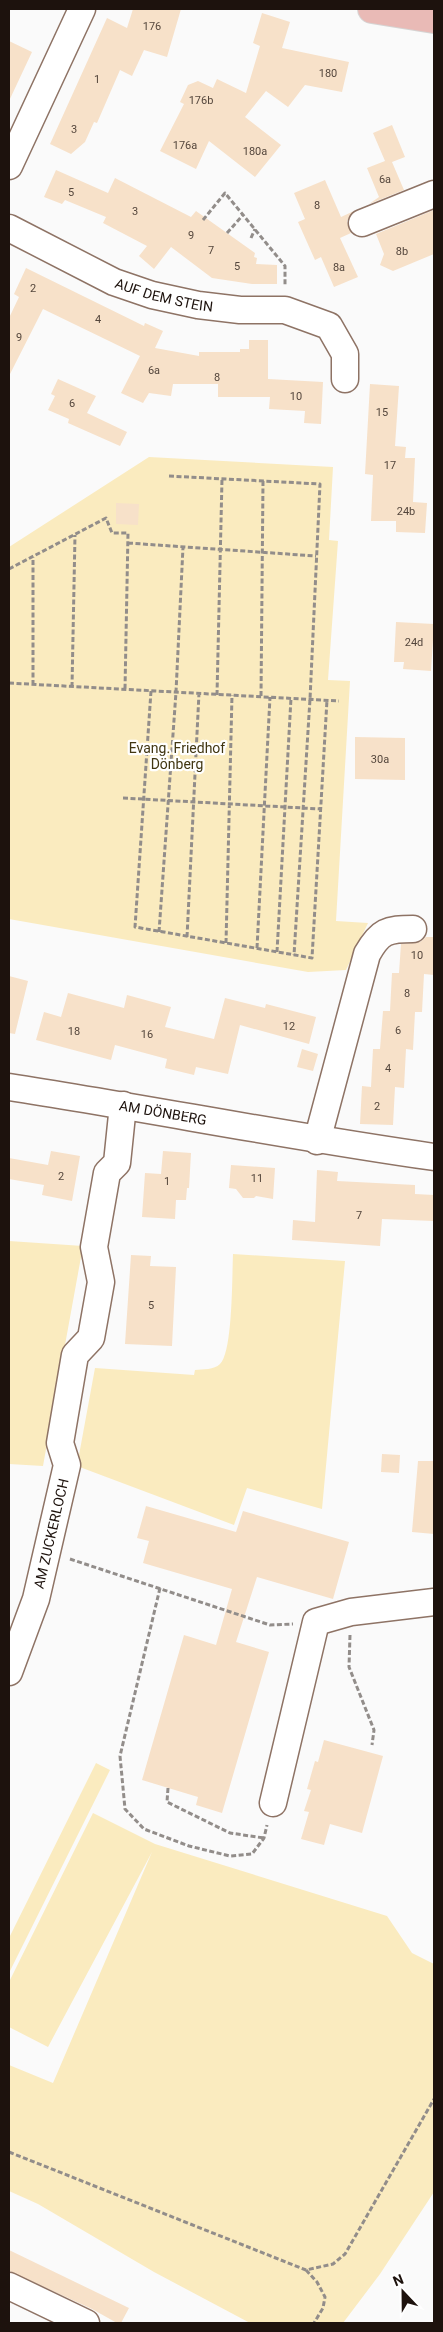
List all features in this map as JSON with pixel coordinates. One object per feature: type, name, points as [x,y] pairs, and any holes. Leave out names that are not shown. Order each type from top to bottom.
[{"type":"main road","points":[[372,9],[434,18]]},
{"type":"street","points":[[9,166],[82,9]]},
{"type":"street","points":[[362,223],[434,194]]},
{"type":"street","name":"AUF DEM STEIN","points":[[9,228],[114,282],[152,295],[198,306],[240,310],[285,310],[329,326],[345,354],[345,379]]},
{"type":"street","points":[[317,1141],[367,954],[376,938],[390,929],[413,929]]},
{"type":"street","name":"AM DÖNBERG","points":[[9,1086],[317,1141],[434,1157]]},
{"type":"street","name":"AM ZUCKERLOCH","points":[[9,1672],[36,1599],[67,1465],[60,1443],[75,1355],[90,1338],[101,1282],[94,1246],[106,1173],[117,1163],[123,1105]]},
{"type":"street","points":[[273,1803],[316,1622],[351,1612],[434,1602]]},
{"type":"street","points":[[9,2286],[86,2323]]},
{"type":"path","points":[[203,220],[225,193],[285,266],[285,310]]},
{"type":"path","points":[[227,233],[243,214]]},
{"type":"path","points":[[251,238],[255,229]]},
{"type":"path","points":[[169,476],[320,484],[310,699],[294,955]]},
{"type":"path","points":[[217,694],[222,550],[222,479]]},
{"type":"path","points":[[261,696],[263,481]]},
{"type":"path","points":[[9,570],[106,518],[112,532],[128,533],[125,689]]},
{"type":"path","points":[[72,687],[75,535]]},
{"type":"path","points":[[128,543],[316,556]]},
{"type":"path","points":[[159,932],[176,692],[183,547]]},
{"type":"path","points":[[33,557],[33,685]]},
{"type":"path","points":[[9,684],[339,701]]},
{"type":"path","points":[[151,691],[135,927],[312,958],[327,700]]},
{"type":"path","points":[[187,937],[199,694]]},
{"type":"path","points":[[226,943],[231,804],[232,695]]},
{"type":"path","points":[[257,948],[270,697]]},
{"type":"path","points":[[277,952],[291,698]]},
{"type":"path","points":[[122,798],[321,809]]},
{"type":"path","points":[[47,1552],[270,1626],[316,1622]]},
{"type":"path","points":[[160,1588],[120,1756],[125,1810],[144,1828],[189,1846],[230,1856],[252,1854],[264,1838],[273,1803]]},
{"type":"path","points":[[351,1612],[349,1667],[374,1730],[372,1745]]},
{"type":"path","points":[[168,1788],[167,1802],[230,1833],[264,1838]]},
{"type":"path","points":[[306,2270],[334,2264],[345,2254],[434,2099]]},
{"type":"path","points":[[9,2152],[306,2270],[317,2282],[325,2297],[323,2308],[314,2323]]},
{"type":"green space","name":"Evang. Friedhof Dönberg","points":[[149,457],[333,467],[329,540],[338,541],[328,680],[350,681],[336,921],[368,923],[346,970],[308,972],[9,919],[9,547]]},
{"type":"green space","points":[[9,1241],[83,1246],[43,1466],[9,1464]]},
{"type":"green space","points":[[233,1254],[345,1261],[322,1509],[247,1488],[234,1525],[77,1466],[95,1368],[194,1375],[195,1370],[212,1368],[220,1364],[224,1357],[230,1329]]},
{"type":"green space","points":[[96,1763],[110,1770],[9,1973],[9,1938]]},
{"type":"green space","points":[[93,1813],[155,1844],[387,1916],[412,1953],[434,1964],[434,2192],[380,2274],[343,2323],[250,2323],[154,2272],[38,2204],[9,2191],[9,2065],[53,2083],[152,1852],[48,2047],[9,2027],[9,1982]]},
{"type":"building","points":[[133,9],[181,9],[167,57],[144,50],[132,76],[120,70],[97,123],[94,122],[85,142],[71,154],[50,144],[107,18],[127,28]]},
{"type":"building","points":[[262,13],[290,22],[282,48],[349,62],[342,92],[305,85],[288,107],[266,91],[245,117],[281,145],[255,177],[209,141],[196,169],[160,151],[184,104],[180,102],[188,85],[198,81],[213,88],[217,79],[246,93],[260,46],[253,43]]},
{"type":"building","points":[[9,41],[32,52],[9,101]]},
{"type":"building","points":[[392,125],[405,157],[392,162],[404,190],[369,204],[379,197],[367,168],[385,161],[373,133]]},
{"type":"building","points":[[56,170],[108,193],[115,178],[191,217],[196,211],[255,253],[254,257],[257,258],[256,264],[277,265],[277,284],[252,284],[212,278],[171,247],[154,269],[139,256],[147,246],[103,223],[106,217],[65,200],[62,204],[44,197]]},
{"type":"building","points":[[325,180],[341,217],[354,211],[347,221],[351,233],[340,238],[358,277],[334,287],[321,257],[315,260],[298,222],[305,219],[294,193]]},
{"type":"building","points":[[434,210],[434,254],[393,271],[380,265],[384,254],[376,234]]},
{"type":"building","points":[[26,268],[144,326],[145,323],[163,331],[155,348],[199,356],[199,352],[240,352],[240,349],[249,349],[249,340],[268,340],[268,379],[323,382],[321,424],[304,423],[305,411],[269,409],[270,397],[218,397],[218,384],[173,384],[171,396],[149,393],[143,403],[121,393],[140,356],[43,309],[9,376],[9,318],[19,297],[14,294]]},
{"type":"building","points":[[58,379],[96,396],[87,413],[127,432],[120,446],[68,423],[69,419],[48,410],[55,396],[51,394]]},
{"type":"building","points":[[370,384],[399,386],[395,446],[406,447],[405,458],[415,458],[413,502],[427,503],[425,533],[396,532],[396,521],[371,521],[373,475],[365,474]]},
{"type":"building","points":[[116,503],[139,504],[138,525],[116,524]]},
{"type":"building","points":[[396,622],[434,624],[431,671],[403,669],[404,662],[394,662]]},
{"type":"building","points":[[355,737],[405,738],[405,780],[355,779]]},
{"type":"building","points":[[426,937],[434,937],[434,975],[424,974],[422,1012],[415,1012],[413,1050],[406,1049],[404,1088],[395,1087],[393,1125],[360,1124],[362,1086],[371,1087],[373,1049],[380,1049],[383,1011],[390,1011],[392,973],[399,973],[401,944],[420,942]]},
{"type":"building","points":[[9,976],[28,981],[15,1034],[9,1033]]},
{"type":"building","points":[[68,993],[124,1008],[127,995],[171,1007],[165,1027],[214,1039],[225,998],[265,1008],[266,1004],[316,1017],[309,1044],[240,1025],[228,1074],[196,1067],[194,1075],[165,1068],[167,1059],[115,1045],[111,1060],[36,1040],[44,1012],[61,1017]]},
{"type":"building","points":[[302,1049],[318,1054],[313,1071],[297,1067]]},
{"type":"building","points":[[51,1151],[80,1156],[72,1201],[42,1195],[44,1185],[9,1179],[9,1158],[48,1165]]},
{"type":"building","points":[[163,1151],[191,1153],[189,1188],[187,1188],[186,1200],[176,1200],[175,1219],[142,1217],[145,1173],[161,1174]]},
{"type":"building","points":[[231,1165],[275,1168],[273,1199],[256,1196],[254,1198],[243,1198],[236,1189],[229,1188]]},
{"type":"building","points":[[317,1170],[338,1172],[337,1181],[415,1185],[415,1194],[434,1195],[434,1221],[382,1219],[380,1246],[292,1240],[293,1220],[315,1222]]},
{"type":"building","points":[[131,1255],[151,1256],[150,1266],[176,1267],[172,1346],[125,1344]]},
{"type":"building","points":[[382,1454],[400,1455],[399,1473],[381,1472]]},
{"type":"building","points":[[418,1461],[434,1461],[434,1534],[412,1532]]},
{"type":"building","points":[[146,1506],[236,1532],[243,1511],[349,1542],[333,1599],[257,1577],[236,1642],[269,1652],[222,1813],[196,1805],[198,1797],[142,1780],[184,1635],[216,1645],[232,1589],[143,1563],[149,1541],[137,1538]]},
{"type":"building","points":[[324,1740],[383,1756],[362,1833],[330,1824],[324,1845],[301,1839],[309,1812],[304,1811],[311,1790],[307,1789],[315,1761],[318,1762]]},
{"type":"building","points":[[9,2250],[129,2308],[121,2323],[117,2323],[92,2309],[9,2271]]}]
